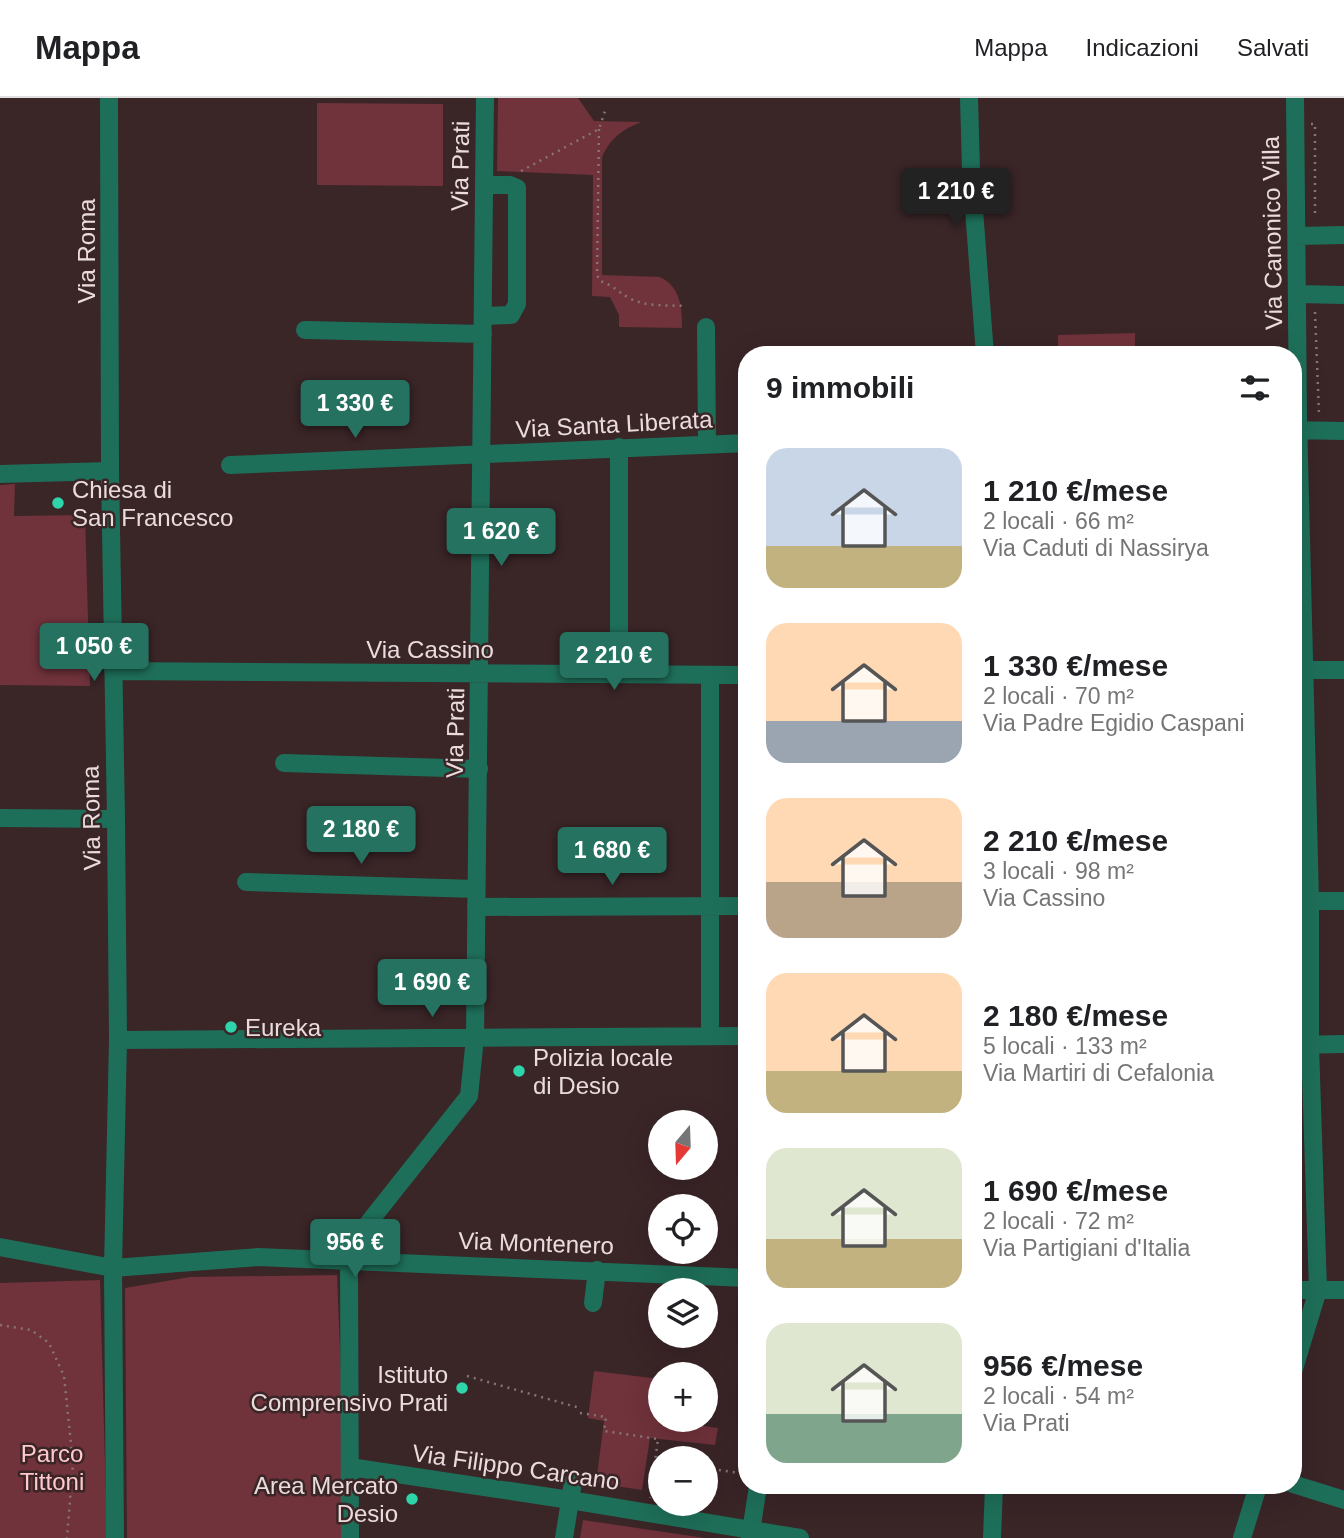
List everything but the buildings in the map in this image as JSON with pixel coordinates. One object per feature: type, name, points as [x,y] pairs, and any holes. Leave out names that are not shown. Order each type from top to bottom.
[{"type":"street","name":"Via Roma","points":[[109,98],[110,471],[118,1040],[113,1268],[115,1538]]},
{"type":"street","name":"Via Prati","points":[[350,1538],[349,1259],[362,1231],[469,1096],[475,1038],[481,674],[485,98]]},
{"type":"street","points":[[968,98],[984,346]]},
{"type":"street","name":"Via Canonico Villa","points":[[1295,98],[1306,236],[1302,348]]},
{"type":"street","points":[[305,330],[483,325],[508,316],[517,309],[517,188],[510,185],[484,185]]},
{"type":"street","points":[[1306,236],[1344,235]]},
{"type":"street","points":[[1306,294],[1344,295]]},
{"type":"street","points":[[706,327],[707,444]]},
{"type":"street","points":[[1302,430],[1344,431]]},
{"type":"street","name":"Via Santa Liberata","points":[[230,465],[738,443]]},
{"type":"street","points":[[619,447],[619,672]]},
{"type":"street","points":[[0,474],[110,471]]},
{"type":"street","points":[[1302,670],[1344,670]]},
{"type":"street","name":"Via Cassino","points":[[113,671],[481,674],[619,672],[738,675]]},
{"type":"street","points":[[710,675],[710,1036]]},
{"type":"street","points":[[284,763],[479,769]]},
{"type":"street","points":[[0,818],[116,819]]},
{"type":"street","points":[[246,882],[476,898],[738,906]]},
{"type":"street","points":[[1302,901],[1344,901]]},
{"type":"street","name":"Via Canonico Villa","points":[[1302,901],[1302,1045],[1318,1290],[1302,1342]]},
{"type":"street","points":[[118,1040],[738,1036]]},
{"type":"street","points":[[1302,1045],[1344,1044]]},
{"type":"street","name":"Via Montenero","points":[[0,1247],[113,1268],[258,1257],[738,1278]]},
{"type":"street","points":[[593,1303],[597,1270]]},
{"type":"street","points":[[1302,1290],[1344,1290]]},
{"type":"street","name":"Via Filippo Carcano","points":[[350,1467],[571,1491],[648,1512]]},
{"type":"street","points":[[1302,1487],[1344,1500]]},
{"type":"street","points":[[564,1538],[571,1491]]},
{"type":"street","points":[[751,1533],[757,1494]]},
{"type":"street","points":[[992,1538],[994,1494]]},
{"type":"street","points":[[1242,1538],[1256,1494]]},
{"type":"street","name":"Via Filippo Carcano","points":[[668,1516],[751,1533],[800,1538]]},
{"type":"path","points":[[606,108],[599,129],[597,275],[600,281],[613,284],[628,298],[638,302],[686,306]]},
{"type":"path","points":[[1295,124],[1315,124],[1306,236]]},
{"type":"path","points":[[510,185],[519,172],[599,129]]},
{"type":"path","points":[[1306,294],[1319,421]]},
{"type":"path","points":[[0,1325],[31,1331],[49,1343],[64,1376],[73,1462],[67,1538]]},
{"type":"path","points":[[467,1376],[606,1417],[604,1431],[658,1438],[658,1446]]},
{"type":"path","points":[[718,1470],[738,1473]]},
{"type":"green space","points":[[498,98],[578,98],[594,121],[642,122],[618,135],[602,157],[602,275],[660,277],[667,281],[679,299],[682,328],[619,327],[619,315],[610,297],[592,296],[593,175],[497,171]]},
{"type":"green space","points":[[317,103],[443,104],[443,186],[317,185]]},
{"type":"green space","points":[[1135,333],[1135,346],[1058,346],[1058,335]]},
{"type":"green space","points":[[15,484],[14,516],[85,515],[90,686],[0,685],[0,485]]},
{"type":"green space","points":[[337,1275],[343,1424],[341,1538],[127,1538],[125,1288],[190,1277]]},
{"type":"green space","name":"Parco Tittoni","points":[[100,1280],[107,1538],[0,1538],[0,1283]]},
{"type":"green space","points":[[594,1371],[648,1378],[648,1432],[717,1432],[715,1445],[650,1438],[642,1490],[596,1483],[604,1421],[588,1418]]},
{"type":"green space","points":[[583,1520],[705,1538],[580,1538]]},
{"type":"place","name":"Chiesa di San Francesco","points":[[58,503]]},
{"type":"place","name":"Eureka","points":[[231,1027]]},
{"type":"place","name":"Polizia locale di Desio","points":[[519,1071]]},
{"type":"place","name":"Istituto Comprensivo Prati","points":[[462,1388]]},
{"type":"place","name":"Area Mercato Desio","points":[[412,1499]]}]
